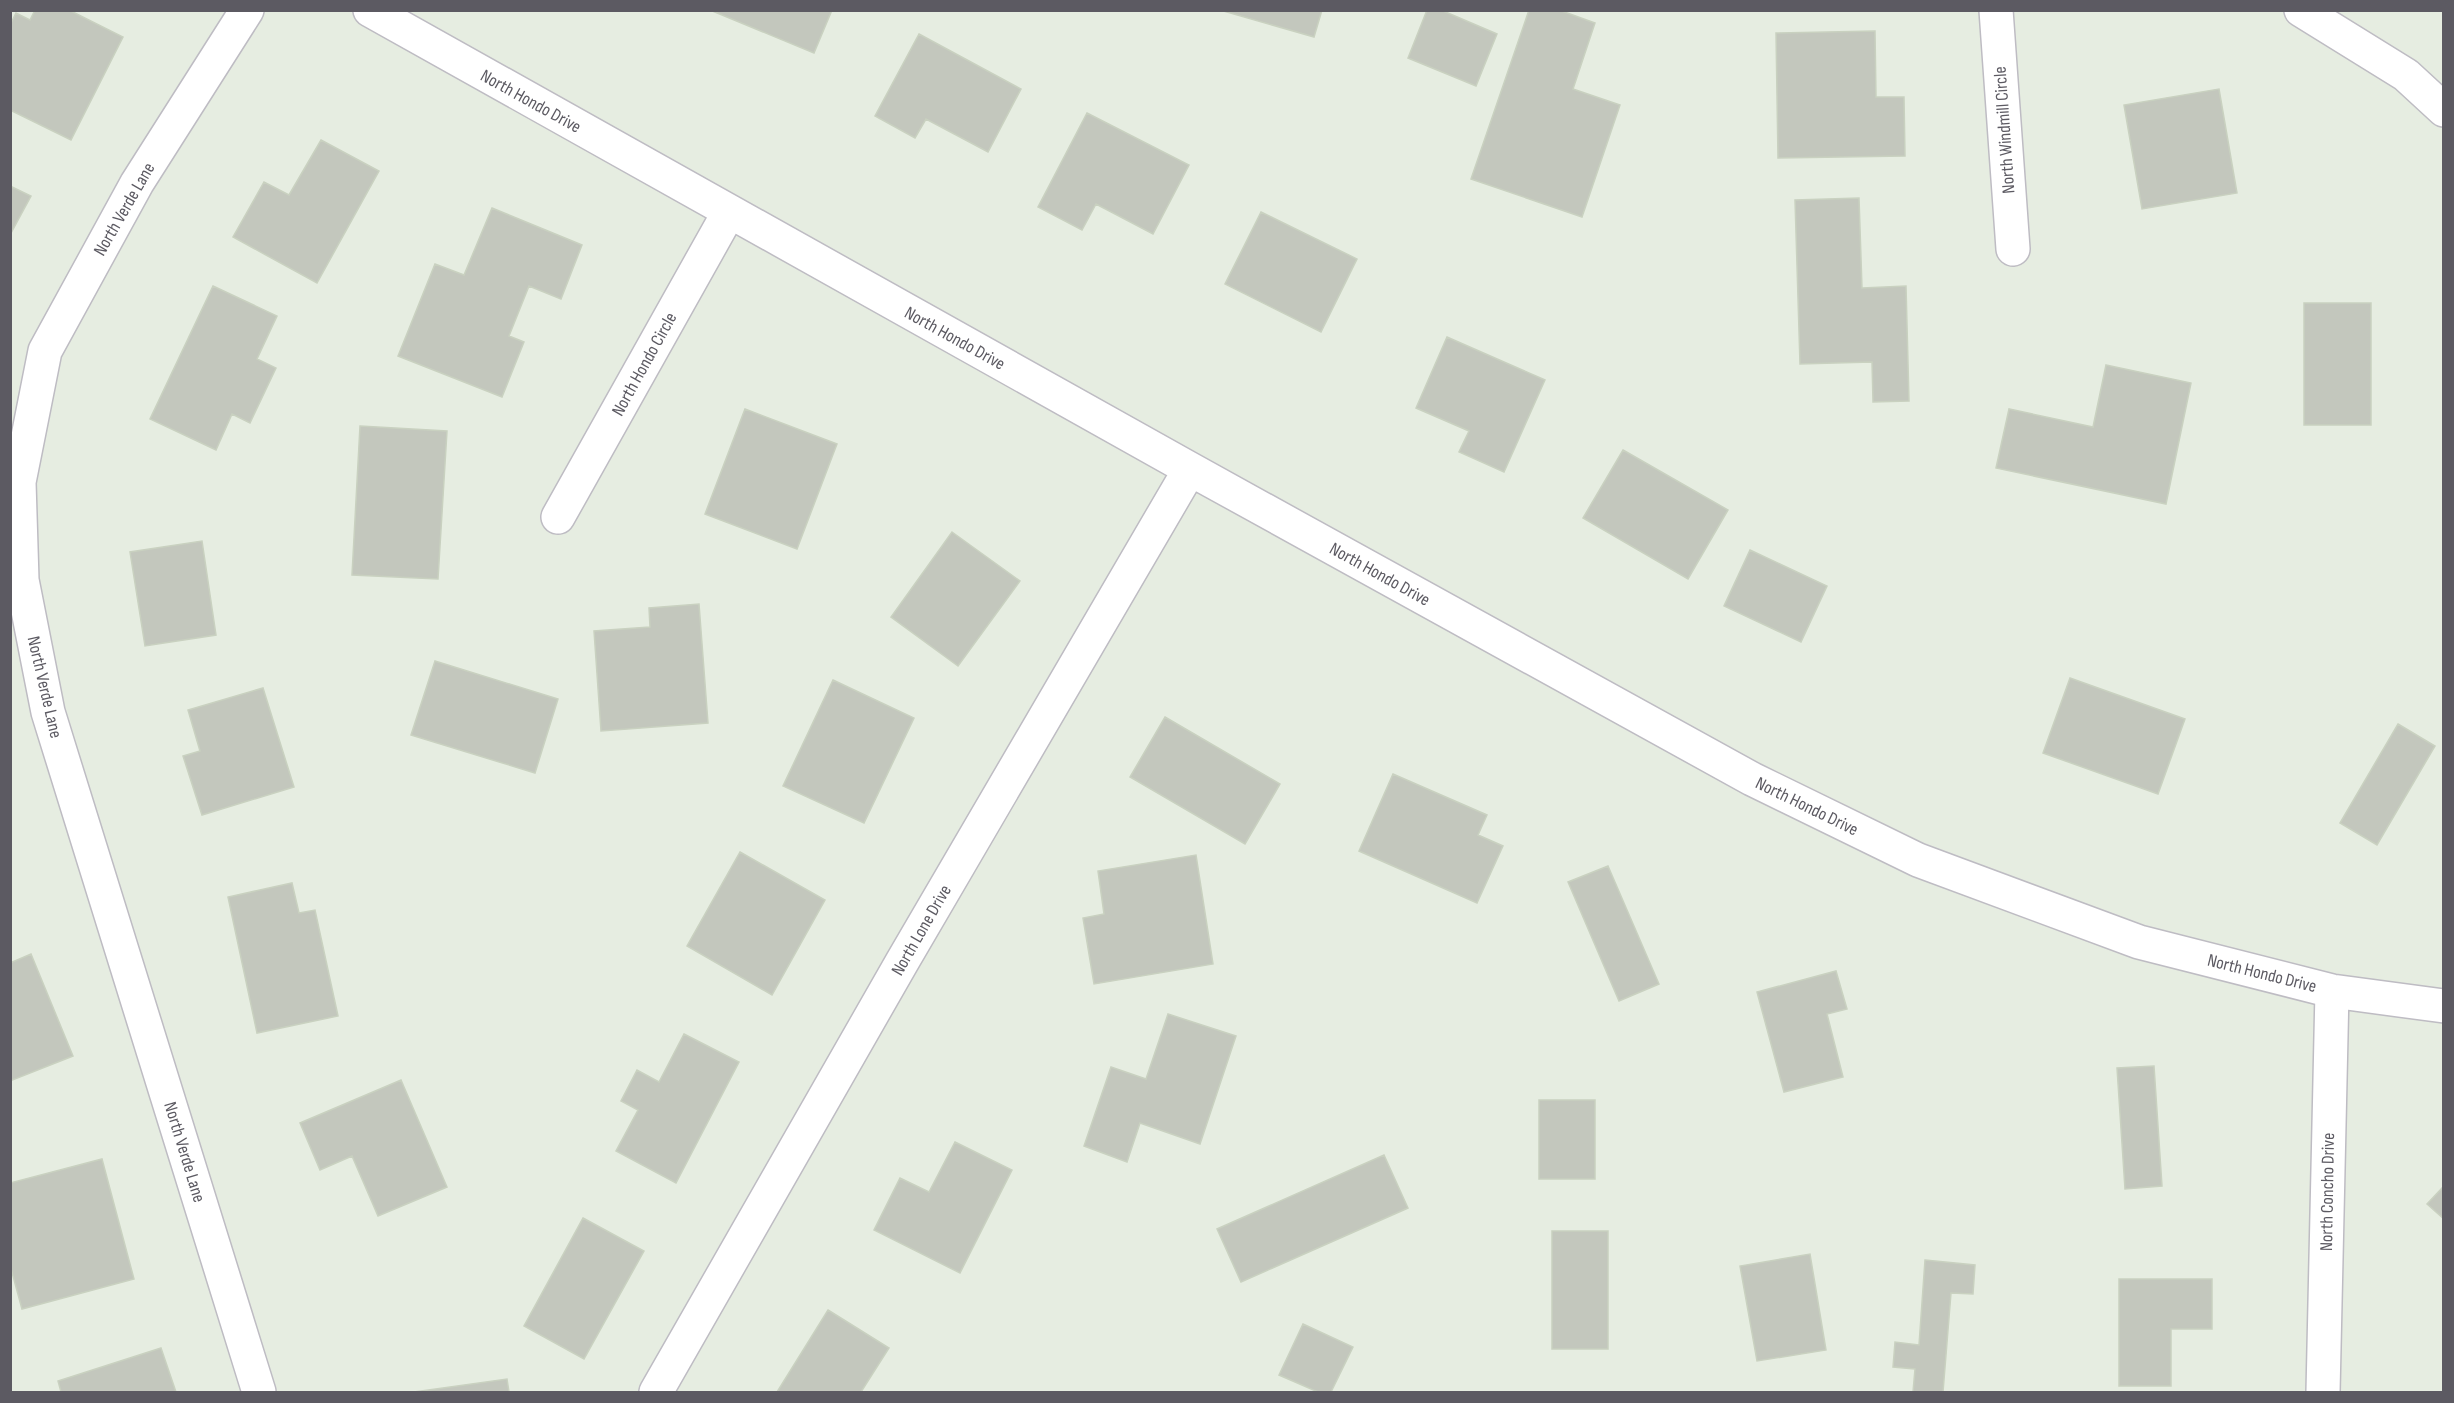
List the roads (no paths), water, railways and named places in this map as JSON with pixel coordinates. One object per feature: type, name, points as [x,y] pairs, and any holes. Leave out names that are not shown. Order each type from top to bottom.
[{"type":"street","name":"North Verde Lane","points":[[247,10],[137,183],[45,351],[19,482],[22,580],[48,712],[259,1392]]},
{"type":"street","name":"North Hondo Drive","points":[[370,10],[1190,469],[1752,779],[1918,860],[2139,942],[2332,991],[2444,1006]]},
{"type":"street","name":"North Windmill Circle","points":[[1996,10],[2013,249]]},
{"type":"street","points":[[2301,10],[2406,75],[2444,110]]},
{"type":"street","name":"North Hondo Circle","points":[[558,517],[729,212]]},
{"type":"street","name":"North Lone Drive","points":[[656,1392],[902,962],[1190,469]]},
{"type":"street","name":"North Concho Drive","points":[[2323,1392],[2332,991]]}]
